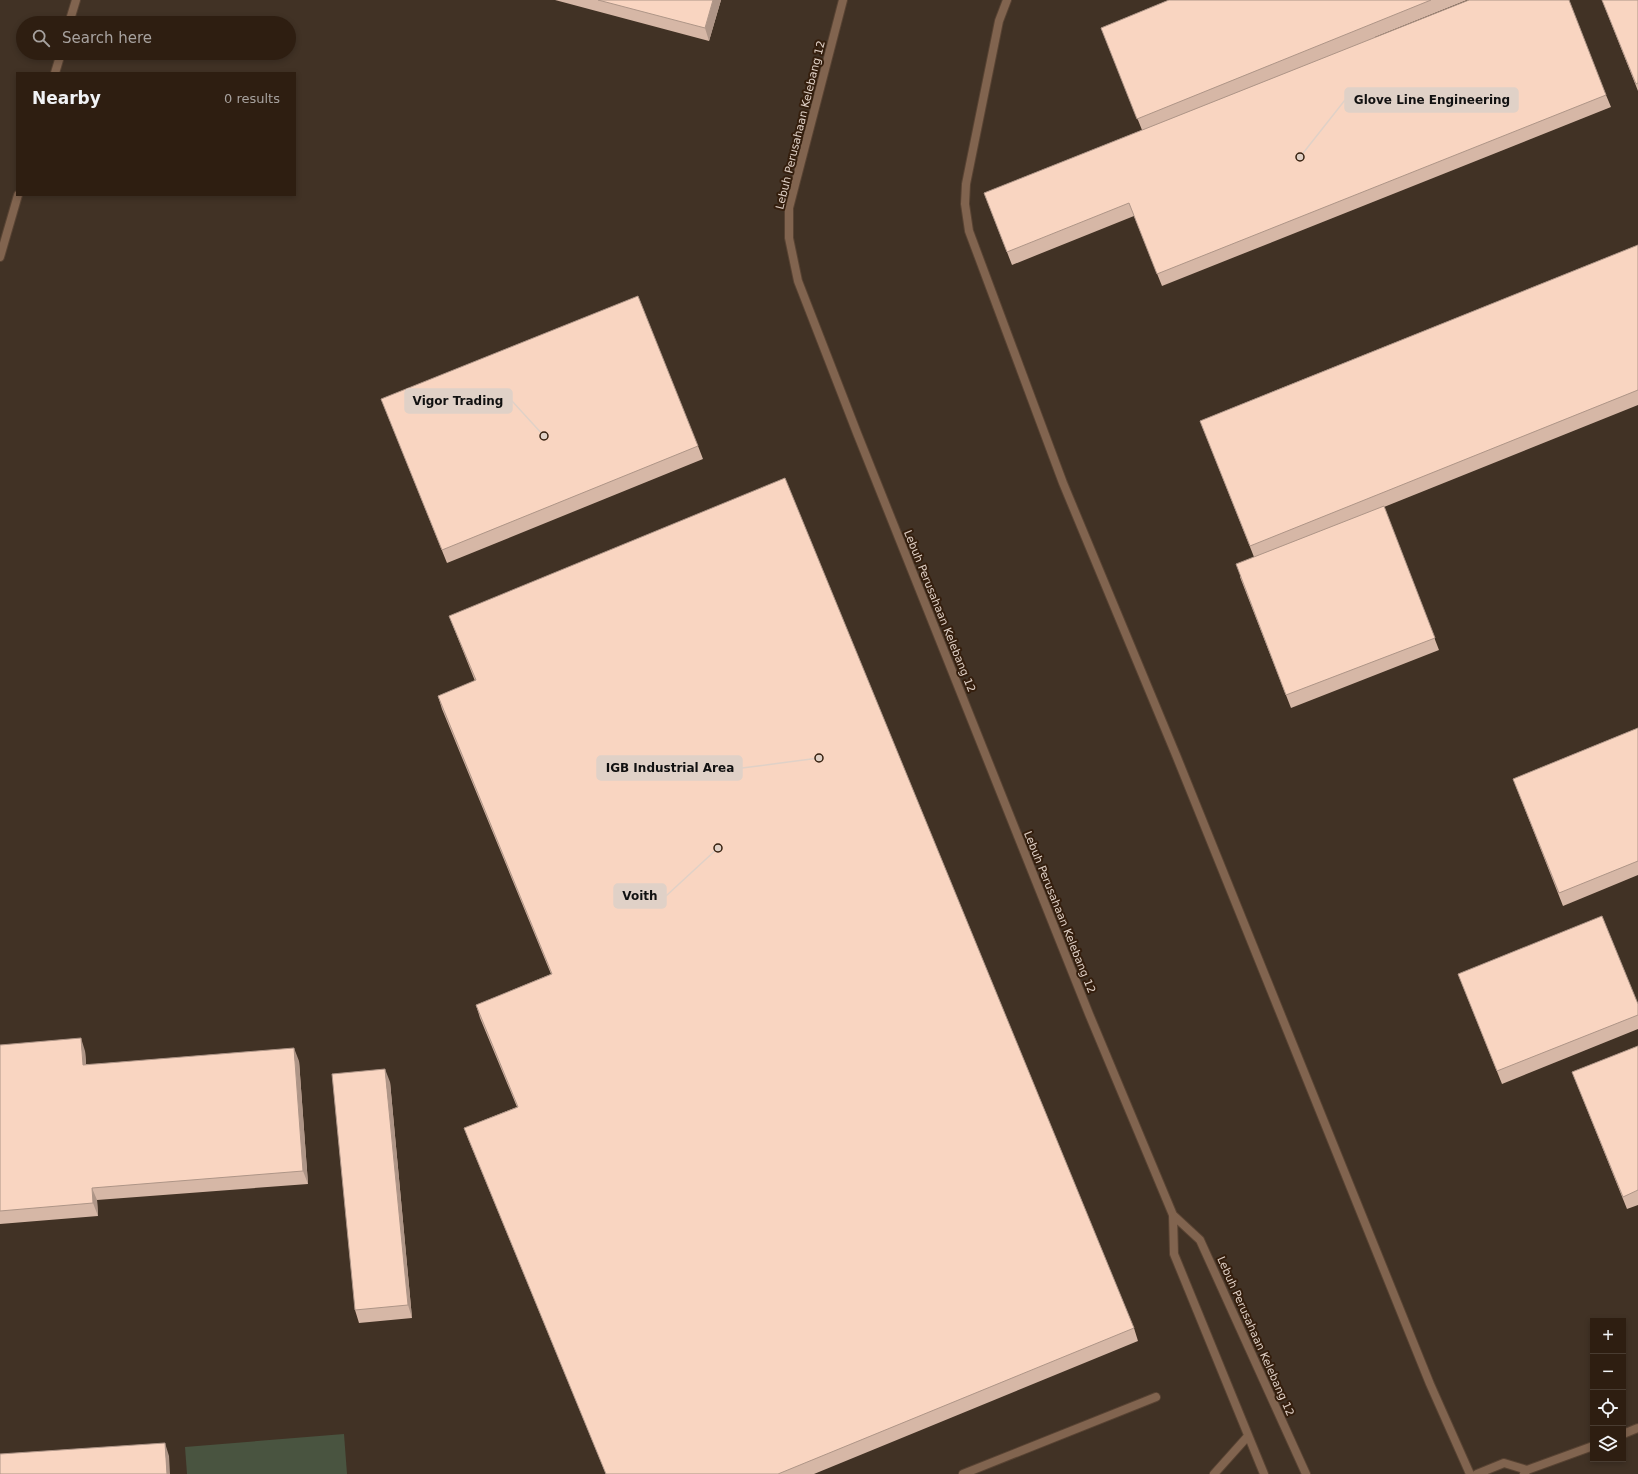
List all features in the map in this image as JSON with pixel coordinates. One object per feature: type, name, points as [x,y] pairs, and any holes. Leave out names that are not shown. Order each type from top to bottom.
[{"type":"street","points":[[72,16],[76,0]]},
{"type":"street","name":"Lebuh Perusahaan Kelebang 12","points":[[843,0],[789,208],[789,238],[798,281],[1089,1014],[1173,1215],[1174,1254],[1264,1474]]},
{"type":"street","points":[[1007,0],[999,21],[966,184],[965,204],[970,231],[1063,483],[1176,755],[1430,1384],[1470,1474]]},
{"type":"street","points":[[55,72],[59,60]]},
{"type":"street","points":[[0,257],[18,196]]},
{"type":"street","name":"Lebuh Perusahaan Kelebang 12","points":[[1173,1215],[1200,1240],[1306,1474]]},
{"type":"street","points":[[963,1474],[1156,1397]]},
{"type":"street","points":[[1626,1433],[1638,1428]]},
{"type":"street","points":[[1214,1474],[1248,1436]]},
{"type":"street","points":[[1477,1474],[1504,1463],[1526,1472],[1590,1447]]},
{"type":"shaded area","points":[[0,0],[1638,0],[1638,1474],[0,1474]]},
{"type":"green space","points":[[344,1434],[347,1474],[187,1474],[185,1447]]},
{"type":"building","points":[[598,0],[713,0],[705,28]]},
{"type":"building","points":[[1169,0],[1431,0],[1137,119],[1101,28]]},
{"type":"building","points":[[1469,0],[1569,0],[1606,95],[1157,274],[1129,203],[1007,252],[984,193]]},
{"type":"building","points":[[1602,0],[1638,0],[1638,83],[1636,84]]},
{"type":"building","points":[[1638,245],[1638,390],[1250,546],[1200,421]]},
{"type":"building","points":[[638,296],[698,446],[442,550],[381,399]]},
{"type":"building","points":[[785,478],[1134,1328],[778,1474],[606,1474],[464,1128],[518,1107],[476,1005],[552,974],[438,696],[476,680],[449,616]]},
{"type":"building","points":[[1384,506],[1435,638],[1286,695],[1236,564]]},
{"type":"building","points":[[1638,728],[1638,861],[1559,893],[1513,779]]},
{"type":"building","points":[[1602,916],[1638,1004],[1638,1015],[1497,1071],[1458,974]]},
{"type":"building","points":[[81,1038],[83,1065],[294,1048],[303,1171],[92,1188],[93,1203],[0,1211],[0,1045]]},
{"type":"building","points":[[1638,1046],[1638,1190],[1623,1197],[1572,1072]]},
{"type":"building","points":[[385,1069],[408,1305],[355,1310],[332,1074]]},
{"type":"building","points":[[165,1443],[167,1474],[0,1474],[0,1454]]},
{"type":"place","name":"Glove Line Engineering","points":[[1300,157]]},
{"type":"place","name":"Vigor Trading","points":[[544,436]]},
{"type":"place","name":"IGB Industrial Area","points":[[819,758]]},
{"type":"place","name":"Voith","points":[[718,848]]}]
